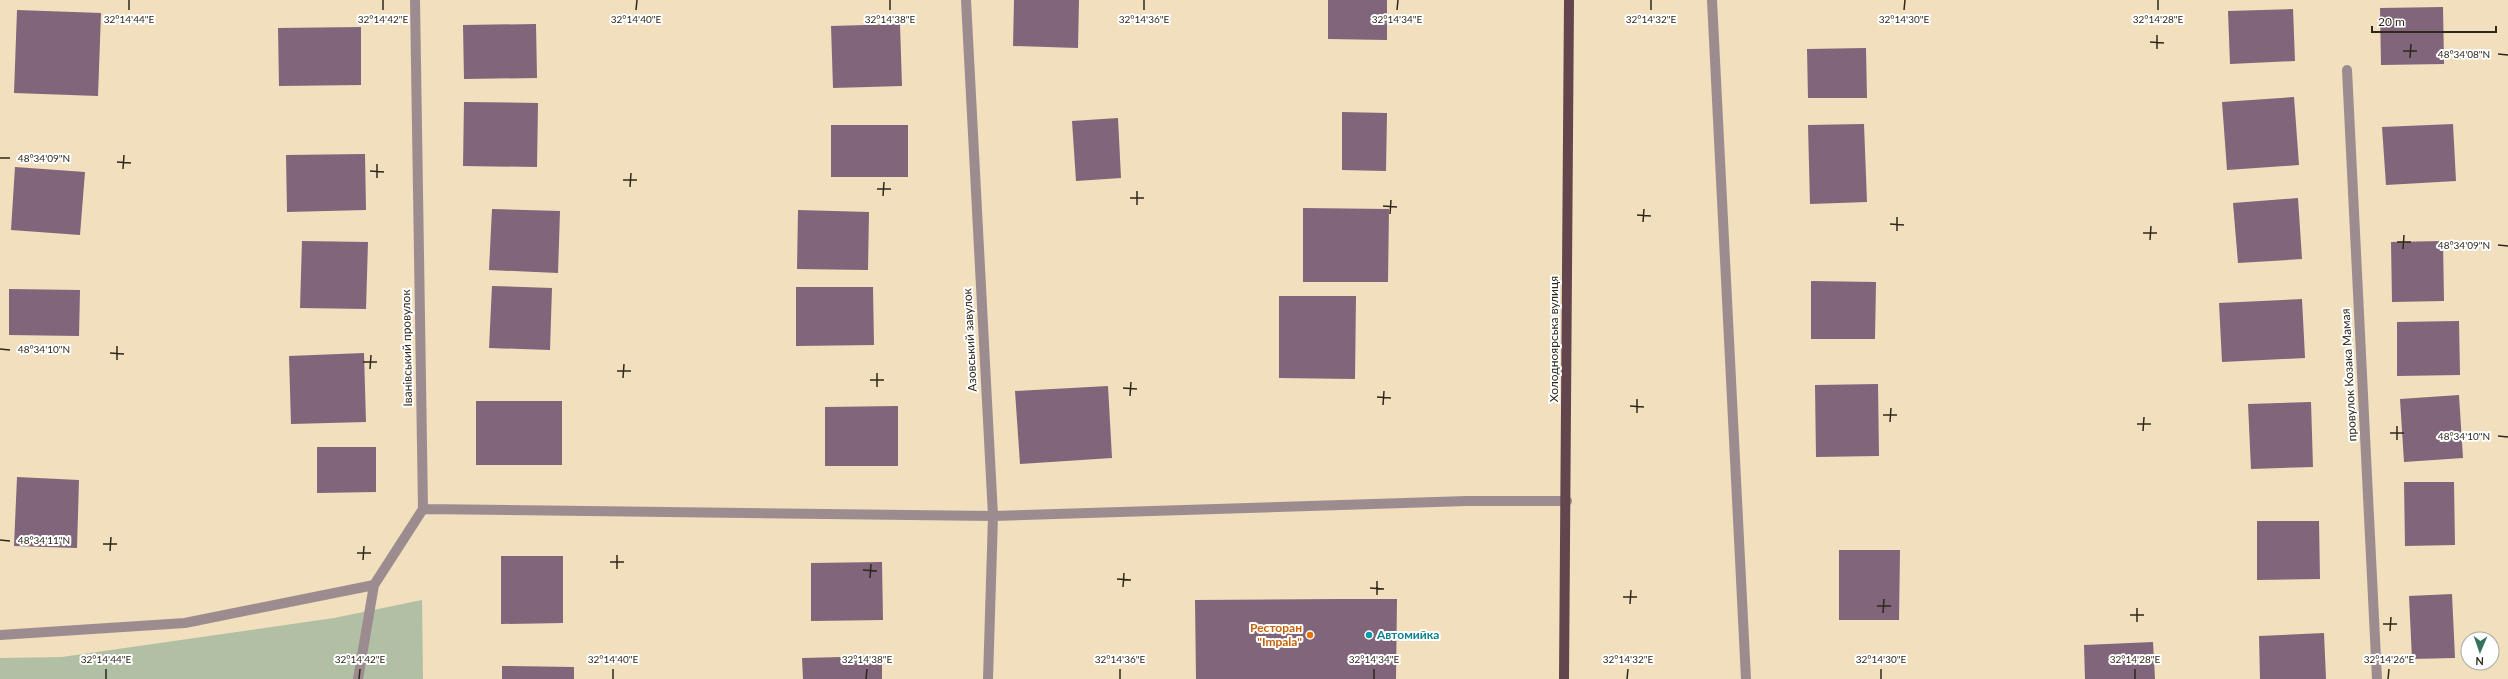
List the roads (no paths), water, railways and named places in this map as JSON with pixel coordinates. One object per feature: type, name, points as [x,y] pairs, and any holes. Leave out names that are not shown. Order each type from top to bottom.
[{"type":"main road","name":"Холодноярська вулиця","points":[[1564,679],[1567,501],[1569,0]]},
{"type":"street","name":"Іванівський провулок","points":[[415,0],[423,509]]},
{"type":"street","name":"Азовський завулок","points":[[966,0],[993,516],[988,679]]},
{"type":"street","points":[[1712,0],[1746,679]]},
{"type":"street","name":"провулок Козака Мамая","points":[[2347,70],[2377,679]]},
{"type":"street","points":[[358,679],[374,585],[423,509],[993,516],[1459,501],[1567,501]]},
{"type":"street","points":[[0,635],[185,623],[374,585]]},
{"type":"place","name":"Ресторан \"Impala\"","points":[[1310,635]]},
{"type":"place","name":"Автомийка","points":[[1369,635]]}]
